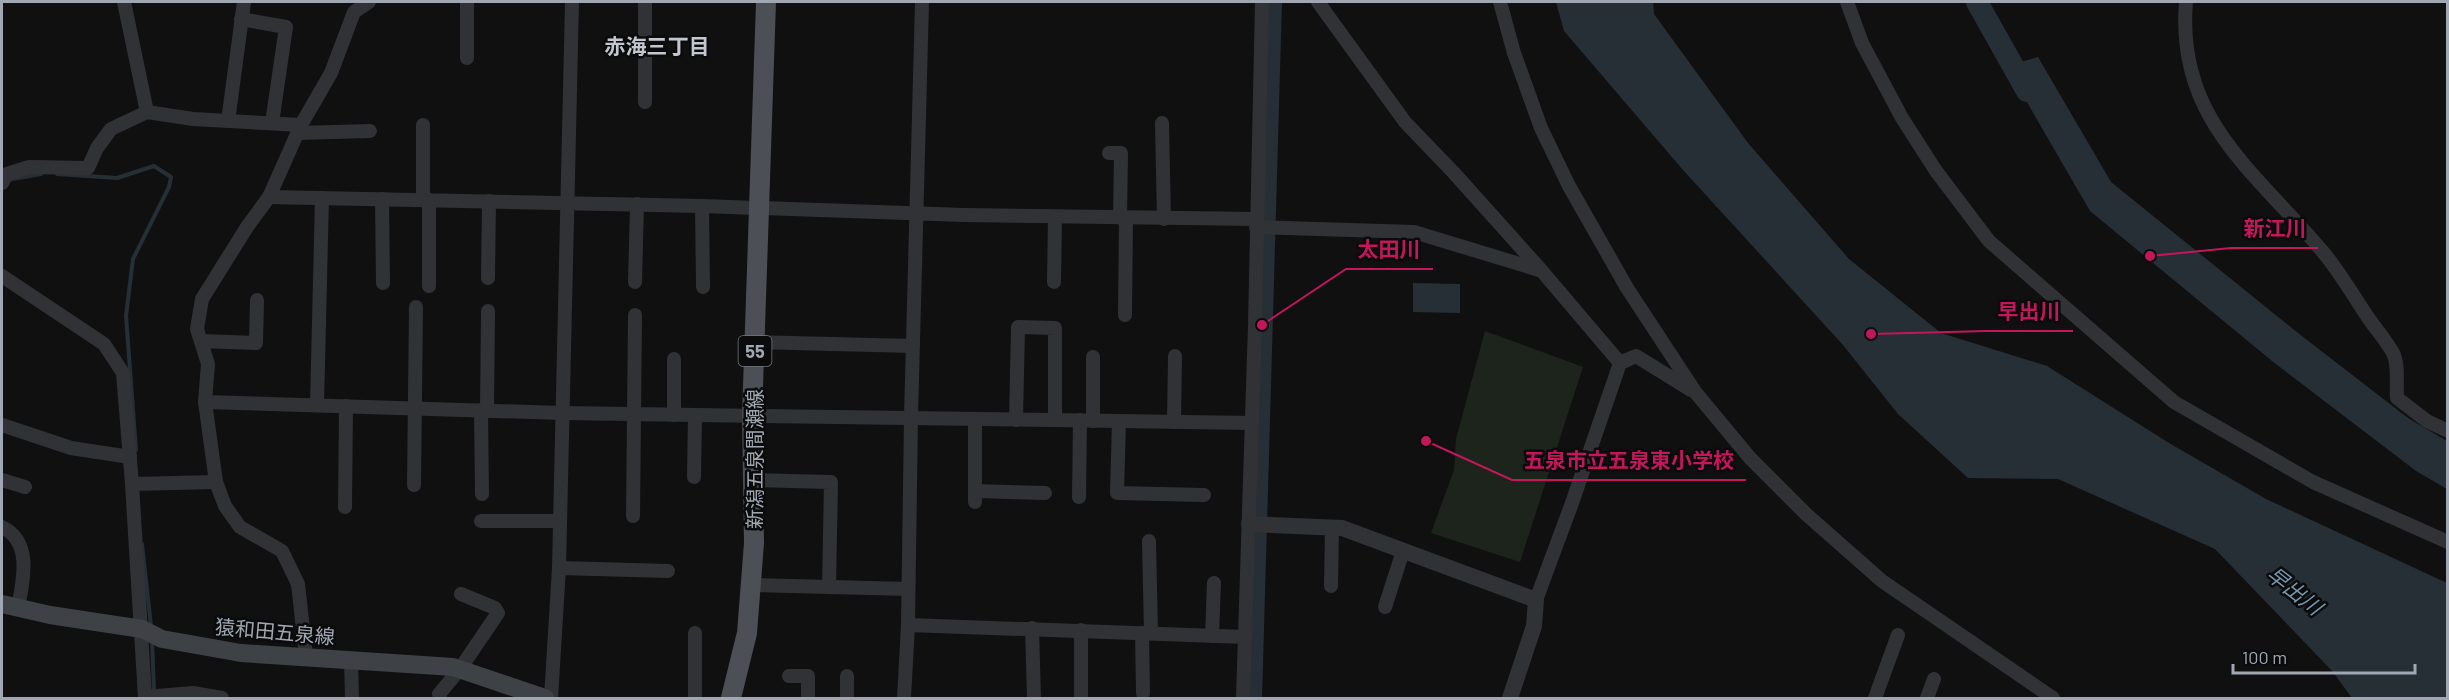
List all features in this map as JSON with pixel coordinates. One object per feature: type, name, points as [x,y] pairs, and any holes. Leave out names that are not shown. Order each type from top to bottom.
[{"type":"main road","name":"新潟五泉間瀬線","points":[[731,699],[747,633],[754,543],[752,416],[766,2]]},
{"type":"main road","name":"猿和田五泉線","points":[[10,606],[142,629],[162,639],[241,653],[413,663],[460,669],[545,699]]},
{"type":"street","points":[[124,2],[147,112]]},
{"type":"street","points":[[228,121],[243,2]]},
{"type":"street","points":[[306,656],[298,585],[282,551],[240,527],[225,507],[216,482],[205,402],[208,364],[198,329],[202,299],[269,197],[299,129],[331,73],[354,12],[369,2]]},
{"type":"street","points":[[467,2],[467,58]]},
{"type":"street","points":[[551,699],[560,568],[572,2]]},
{"type":"street","points":[[645,2],[645,102]]},
{"type":"street","points":[[904,699],[908,625],[922,2]]},
{"type":"street","points":[[1243,699],[1245,637],[1254,524],[1252,423],[1261,225],[1262,2]]},
{"type":"street","points":[[1318,2],[1405,122],[1541,270],[1620,363]]},
{"type":"street","points":[[1500,2],[1514,54],[1538,118],[1569,186],[1627,288],[1696,393],[1750,458],[1806,514],[1882,582],[2053,699]]},
{"type":"street","points":[[1847,2],[1862,43],[1902,118],[1936,171],[1989,241],[2174,402],[2313,482],[2448,542]]},
{"type":"street","points":[[2186,2],[2184,26],[2189,60],[2202,100],[2228,147],[2258,183],[2324,253],[2394,355],[2397,398],[2427,421],[2448,431]]},
{"type":"street","points":[[241,19],[286,27],[272,123]]},
{"type":"street","points":[[4,178],[29,167],[88,168],[97,148],[111,129],[147,112],[193,119],[272,123],[299,129],[370,131]]},
{"type":"street","points":[[1162,123],[1164,219]]},
{"type":"street","points":[[423,125],[429,286]]},
{"type":"street","points":[[1109,153],[1121,153],[1125,315]]},
{"type":"street","points":[[269,197],[569,202],[1164,219],[1414,232],[1541,270]]},
{"type":"street","points":[[316,405],[322,198]]},
{"type":"street","points":[[382,199],[383,283]]},
{"type":"street","points":[[488,278],[489,201]]},
{"type":"street","points":[[635,282],[637,204]]},
{"type":"street","points":[[702,206],[703,287]]},
{"type":"street","points":[[1054,217],[1054,282]]},
{"type":"street","points":[[2,276],[104,344],[123,373],[145,698],[193,693],[222,699]]},
{"type":"street","points":[[201,341],[256,343],[257,300]]},
{"type":"street","points":[[414,485],[416,307]]},
{"type":"street","points":[[482,494],[488,311]]},
{"type":"street","points":[[633,516],[636,315]]},
{"type":"street","points":[[1016,420],[1018,327],[1055,328],[1055,420]]},
{"type":"street","points":[[755,342],[913,346]]},
{"type":"street","points":[[1174,422],[1176,356]]},
{"type":"street","points":[[1510,699],[1534,626],[1536,600],[1620,363],[1636,356],[1696,393]]},
{"type":"street","points":[[1079,497],[1093,357]]},
{"type":"street","points":[[674,359],[674,415]]},
{"type":"street","points":[[205,402],[562,413],[1252,423]]},
{"type":"street","points":[[345,507],[346,406]]},
{"type":"street","points":[[694,477],[695,415]]},
{"type":"street","points":[[975,420],[975,497],[1045,493]]},
{"type":"street","points":[[1119,421],[1118,493],[1204,495]]},
{"type":"street","points":[[2,425],[71,448],[130,457]]},
{"type":"street","points":[[2,480],[25,487]]},
{"type":"street","points":[[753,480],[831,482],[829,587]]},
{"type":"street","points":[[132,484],[216,482]]},
{"type":"street","points":[[481,521],[560,521]]},
{"type":"street","points":[[1254,524],[1342,528],[1536,600]]},
{"type":"street","points":[[2,527],[21,548],[25,564],[10,606]]},
{"type":"street","points":[[1331,586],[1332,528]]},
{"type":"street","points":[[1143,693],[1149,541]]},
{"type":"street","points":[[1385,607],[1403,551]]},
{"type":"street","points":[[560,568],[668,571]]},
{"type":"street","points":[[1212,636],[1214,583]]},
{"type":"street","points":[[751,585],[908,589]]},
{"type":"street","points":[[440,699],[439,694],[460,669],[498,613],[495,608],[461,594]]},
{"type":"street","points":[[908,625],[1245,637]]},
{"type":"street","points":[[1032,628],[1034,699]]},
{"type":"street","points":[[1081,630],[1081,699]]},
{"type":"street","points":[[694,633],[694,699]]},
{"type":"street","points":[[1877,698],[1898,635]]},
{"type":"street","points":[[351,660],[352,699]]},
{"type":"street","points":[[789,676],[808,676],[808,699]]},
{"type":"street","points":[[847,676],[847,699]]},
{"type":"street","points":[[1927,699],[1934,679]]},
{"type":"shaded area","points":[[1485,331],[1583,367],[1520,562],[1431,533],[1454,470],[1456,439]]},
{"type":"water","points":[[1556,2],[1653,2],[1654,14],[1748,143],[1849,259],[1941,333],[2047,366],[2169,443],[2266,499],[2447,583],[2447,698],[2352,698],[2333,672],[2215,549],[2058,479],[1968,478],[1898,414],[1843,345],[1683,170],[1564,31]]},
{"type":"water","points":[[2038,57],[2111,182],[2298,333],[2408,418],[2447,441],[2447,489],[2416,471],[2272,361],[2090,211],[2006,66]]},
{"type":"water","points":[[1413,283],[1460,284],[1460,313],[1413,312]]},
{"type":"waterway","points":[[1251,698],[1271,2]]},
{"type":"waterway","points":[[1977,2],[2027,91]]},
{"type":"waterway","points":[[57,174],[117,178],[154,166],[171,177],[169,187],[133,259],[126,316],[136,450]]},
{"type":"waterway","points":[[7,180],[41,174]]},
{"type":"waterway","points":[[142,544],[151,626]]},
{"type":"waterway","points":[[152,639],[154,692]]},
{"type":"place","name":"新江川","points":[[2150,256]]},
{"type":"place","name":"太田川","points":[[1262,325]]},
{"type":"place","name":"早出川","points":[[1871,334]]},
{"type":"place","name":"五泉市立五泉東小学校","points":[[1426,441]]},
{"type":"district","name":"赤海三丁目","points":[[657,45]]}]
